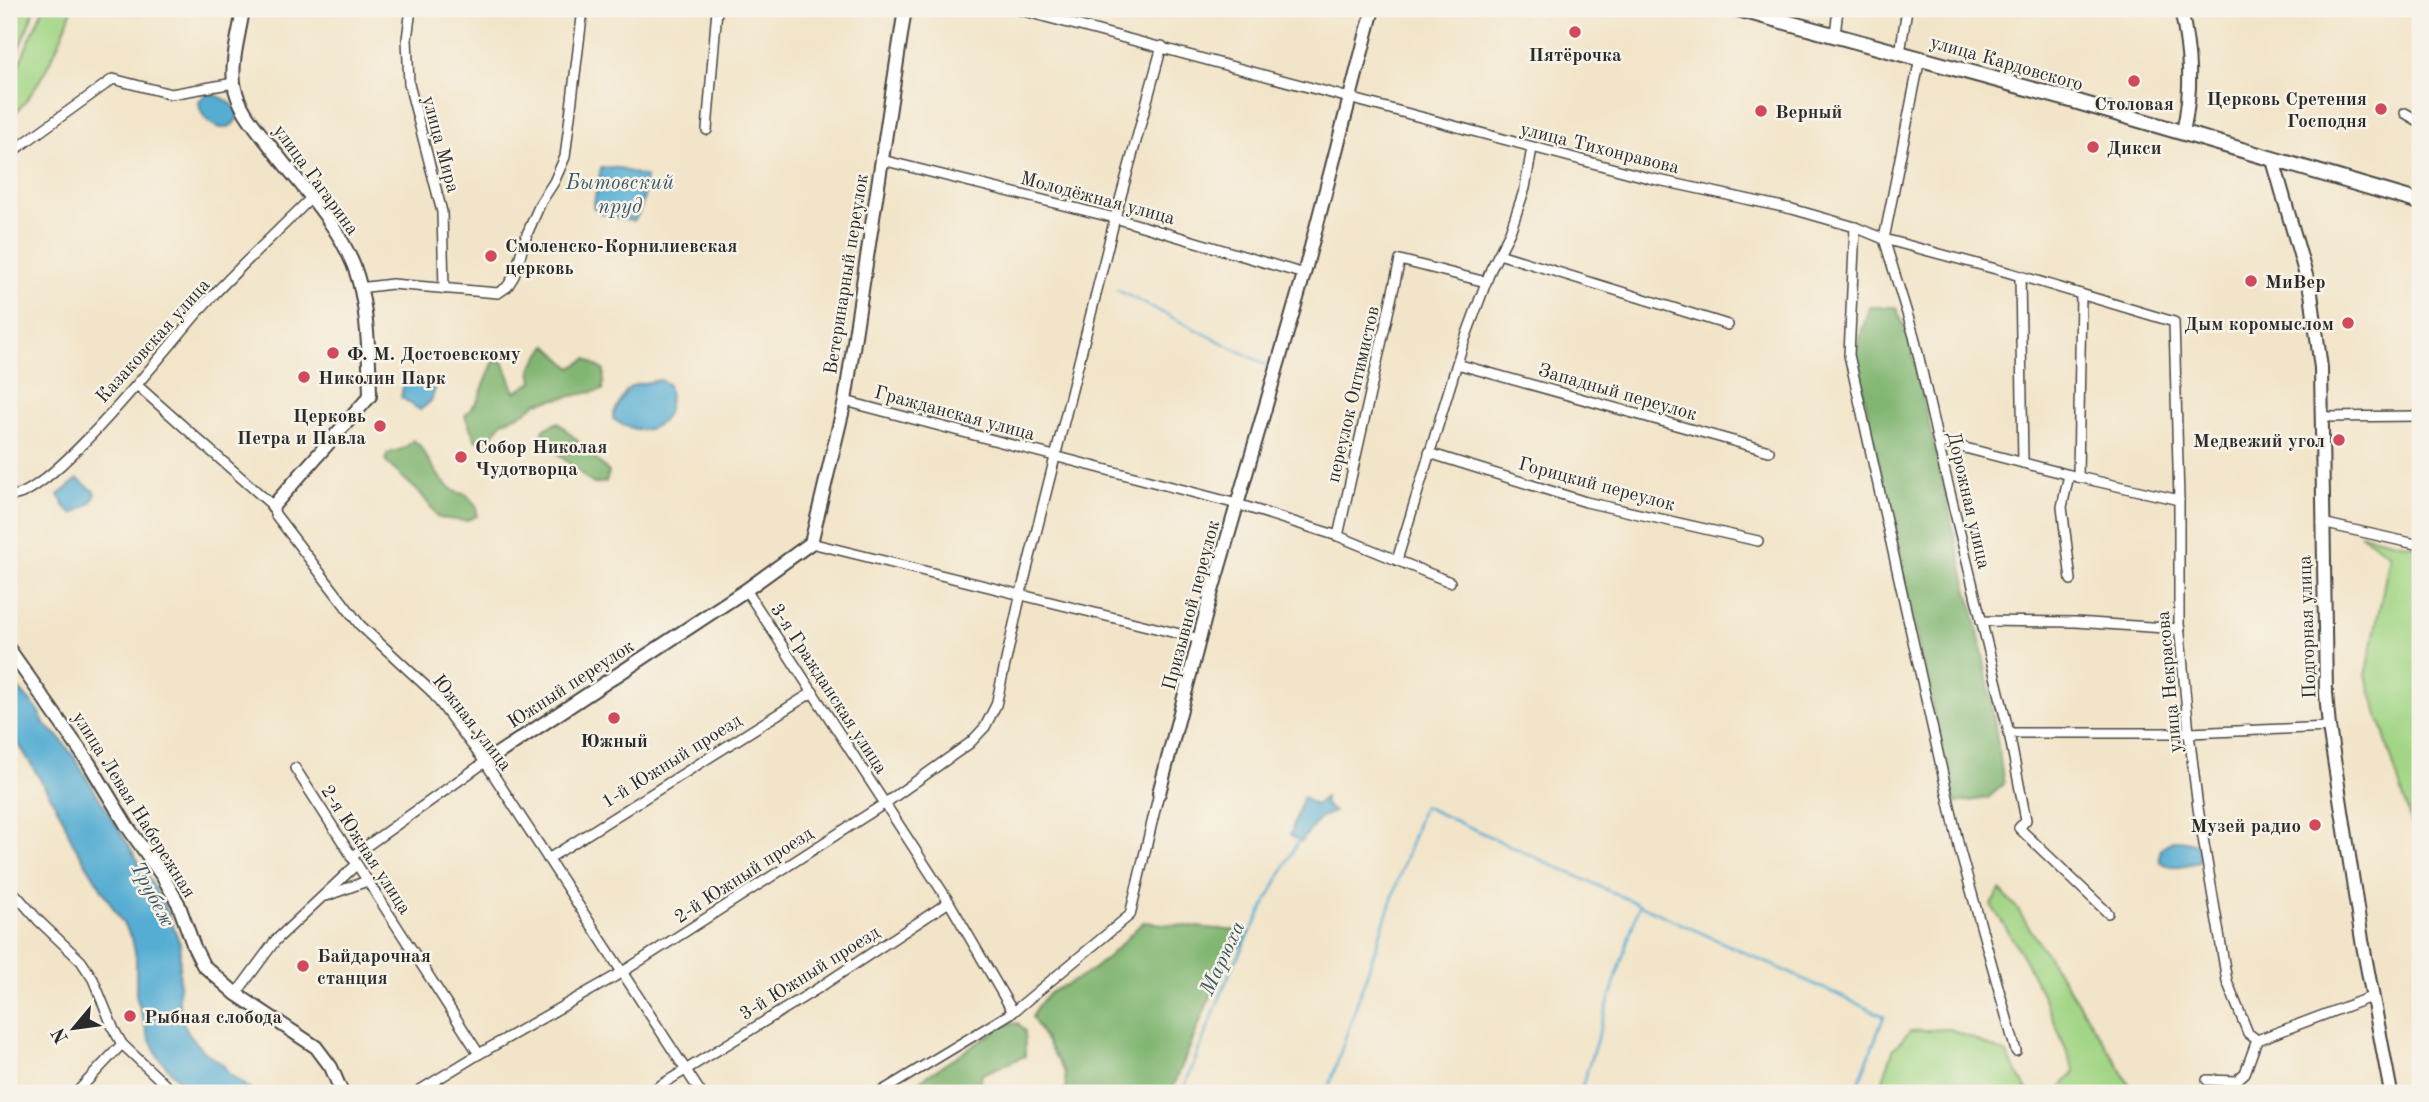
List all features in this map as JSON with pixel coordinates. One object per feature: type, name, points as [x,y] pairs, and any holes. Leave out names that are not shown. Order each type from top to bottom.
[{"type":"main road","name":"улица Кардовского","points":[[1738,9],[2183,132],[2420,202]]},
{"type":"street","name":"улица Гагарина","points":[[243,9],[233,71],[236,94],[252,123],[334,228],[354,265],[369,354],[370,396],[273,506]]},
{"type":"street","name":"улица Мира","points":[[411,9],[407,39],[409,84],[442,212],[444,289]]},
{"type":"street","points":[[359,288],[392,284],[498,293],[506,287],[514,276],[527,234],[541,202],[565,157],[583,9]]},
{"type":"street","points":[[707,130],[717,9]]},
{"type":"street","name":"Ветеринарный переулок","points":[[811,543],[845,401],[905,9]]},
{"type":"street","name":"улица Тихонравова","points":[[1016,9],[1162,46],[1532,148],[1649,178],[1792,209],[1855,227],[1884,239],[2174,322]]},
{"type":"street","name":"Призывной переулок","points":[[879,1093],[1013,1012],[1130,915],[1200,639],[1304,274],[1373,9]]},
{"type":"street","points":[[1835,35],[1838,9]]},
{"type":"street","points":[[1900,53],[1907,9]]},
{"type":"street","points":[[2181,9],[2191,75],[2183,132]]},
{"type":"street","points":[[1056,457],[1115,218],[1162,46]]},
{"type":"street","name":"Дорожная улица","points":[[1920,58],[1884,239],[1914,336],[2009,733],[2026,820],[2019,828],[2108,913]]},
{"type":"street","points":[[9,154],[113,79],[171,94],[234,83]]},
{"type":"street","points":[[2406,113],[2420,122]]},
{"type":"street","points":[[1397,560],[1457,364],[1486,282],[1510,232],[1525,188],[1532,148]]},
{"type":"street","name":"Молодёжная улица","points":[[882,160],[1115,218],[1304,274]]},
{"type":"street","name":"Подгорная улица","points":[[2273,160],[2311,293],[2321,368],[2322,523],[2329,727],[2371,997],[2390,1093]]},
{"type":"street","name":"Казаковская улица","points":[[11,495],[30,491],[55,471],[138,386],[205,304],[312,198]]},
{"type":"street","points":[[1855,227],[1849,355],[1960,851],[2016,1051]]},
{"type":"street","points":[[1499,254],[1728,325]]},
{"type":"street","name":"переулок Оптимистов","points":[[1338,536],[1400,260],[1486,282]]},
{"type":"street","points":[[2020,276],[2023,463]]},
{"type":"street","points":[[2071,580],[2062,507],[2073,476],[2081,294]]},
{"type":"street","name":"улица Некрасова","points":[[2174,322],[2180,629],[2189,733],[2198,808],[2227,981],[2248,1033],[2257,1040]]},
{"type":"street","name":"Западный переулок","points":[[1457,364],[1769,451]]},
{"type":"street","name":"Южная улица","points":[[138,386],[273,506],[275,514],[359,625],[431,691],[485,761],[701,1093]]},
{"type":"street","name":"Гражданская улица","points":[[845,401],[1237,504],[1338,536],[1450,582]]},
{"type":"street","points":[[2321,418],[2420,416]]},
{"type":"street","points":[[1938,441],[2179,500]]},
{"type":"street","name":"Горицкий переулок","points":[[1429,453],[1586,502],[1758,541]]},
{"type":"street","name":"Гражданская улица","points":[[996,705],[1056,457]]},
{"type":"street","points":[[2322,523],[2420,545]]},
{"type":"street","points":[[811,543],[1200,639]]},
{"type":"street","name":"Южный переулок","points":[[236,994],[275,941],[322,897],[354,861],[485,761],[746,590],[811,543]]},
{"type":"street","name":"3-я Гражданская улица","points":[[746,590],[950,902],[1013,1012]]},
{"type":"street","points":[[1981,621],[2075,622],[2180,629]]},
{"type":"street","name":"улица Левая Набережная","points":[[9,649],[89,763],[127,826],[163,877],[178,903],[203,965],[236,994],[316,1047],[331,1067],[342,1093]]},
{"type":"street","name":"1-й Южный проезд","points":[[548,859],[813,692]]},
{"type":"street","name":"3-я Гражданская улица","points":[[884,804],[970,743],[985,727],[996,705]]},
{"type":"street","points":[[2009,733],[2189,733],[2329,727]]},
{"type":"street","name":"2-я Южная улица","points":[[295,768],[479,1054]]},
{"type":"street","name":"2-й Южный проезд","points":[[415,1093],[621,973],[884,804]]},
{"type":"street","points":[[322,897],[367,881]]},
{"type":"street","points":[[9,887],[39,921],[81,961],[93,979],[122,1044],[174,1093]]},
{"type":"street","name":"3-й Южный проезд","points":[[686,1069],[817,989],[950,902]]},
{"type":"street","points":[[2207,1080],[2236,1082],[2245,1073],[2257,1040],[2371,997]]},
{"type":"street","points":[[76,1093],[122,1044]]},
{"type":"street","points":[[648,1093],[686,1069]]},
{"type":"green space","points":[[9,9],[35,9],[9,72]]},
{"type":"green space","points":[[43,9],[72,9],[39,82],[9,119],[9,87]]},
{"type":"green space","points":[[1869,307],[1896,307],[1909,338],[1988,683],[2004,784],[1988,798],[1956,803],[1951,793],[1855,354]]},
{"type":"green space","points":[[547,345],[571,368],[587,359],[604,371],[603,390],[536,403],[526,412],[502,422],[490,439],[476,441],[465,416],[478,400],[494,361],[503,361],[515,392],[533,382],[531,369]]},
{"type":"green space","points":[[558,422],[609,472],[606,482],[593,484],[542,440],[543,430]]},
{"type":"green space","points":[[413,440],[445,483],[458,493],[466,494],[477,507],[477,516],[465,521],[439,518],[421,494],[386,462],[387,454],[405,448]]},
{"type":"green space","points":[[2360,534],[2420,547],[2420,845],[2366,676],[2390,555]]},
{"type":"green space","points":[[2000,890],[2016,907],[2134,1093],[2056,1093],[2075,1072],[2038,986],[1991,905]]},
{"type":"green space","points":[[1143,922],[1250,932],[1244,943],[1228,953],[1171,1093],[1066,1093],[1065,1073],[1032,1017],[1044,999],[1094,969]]},
{"type":"green space","points":[[1018,1023],[1025,1031],[1025,1056],[982,1074],[976,1093],[901,1093],[1005,1025]]},
{"type":"green space","points":[[1950,1029],[2006,1053],[2029,1093],[1878,1093],[1894,1048],[1910,1031]]},
{"type":"water","points":[[206,94],[225,99],[233,105],[239,113],[235,122],[223,128],[210,123],[200,109],[199,101]]},
{"type":"water","name":"Бытовский пруд","points":[[614,167],[646,177],[640,211],[634,221],[602,214],[593,207],[601,168]]},
{"type":"water","points":[[416,376],[435,389],[431,401],[420,410],[401,397],[404,383]]},
{"type":"water","points":[[660,380],[668,384],[670,398],[664,419],[657,426],[637,429],[613,419],[627,390]]},
{"type":"water","points":[[78,479],[94,491],[95,496],[91,503],[73,514],[67,510],[58,495]]},
{"type":"water","name":"Трубеж","points":[[9,681],[37,709],[45,725],[72,754],[168,913],[180,944],[179,1000],[181,1018],[189,1034],[202,1050],[255,1093],[190,1093],[158,1057],[148,1036],[136,995],[136,957],[132,938],[72,841],[62,816],[22,749],[9,737]]},
{"type":"water","points":[[1303,797],[1315,805],[1325,797],[1325,805],[1334,812],[1320,818],[1301,842],[1290,835]]},
{"type":"water","points":[[2175,840],[2195,844],[2200,850],[2199,862],[2175,866],[2160,862],[2162,848]]},
{"type":"waterway","points":[[1117,290],[1269,366]]},
{"type":"waterway","points":[[1327,1093],[1423,806],[1884,1016],[1855,1093]]},
{"type":"waterway","name":"Марюха","points":[[1182,1093],[1230,972],[1298,841]]},
{"type":"waterway","points":[[1580,1093],[1639,905]]},
{"type":"place","name":"Пятёрочка","points":[[1575,32]]},
{"type":"place","name":"Столовая","points":[[2134,81]]},
{"type":"place","name":"Церковь Сретения Господня","points":[[2381,109]]},
{"type":"place","name":"Верный","points":[[1761,111]]},
{"type":"place","name":"Дикси","points":[[2093,147]]},
{"type":"place","name":"Смоленско-Корнилиевская церковь","points":[[491,256]]},
{"type":"place","name":"МиВер","points":[[2251,281]]},
{"type":"place","name":"Дым коромыслом","points":[[2348,323]]},
{"type":"place","name":"Ф. М. Достоевскому","points":[[333,353]]},
{"type":"place","name":"Николин Парк","points":[[304,377]]},
{"type":"place","name":"Церковь Петра и Павла","points":[[380,426]]},
{"type":"place","name":"Медвежий угол","points":[[2339,440]]},
{"type":"place","name":"Собор Николая Чудотворца","points":[[461,457]]},
{"type":"place","name":"Южный","points":[[614,718]]},
{"type":"place","name":"Музей радио","points":[[2315,825]]},
{"type":"place","name":"Байдарочная станция","points":[[303,966]]},
{"type":"place","name":"Рыбная слобода","points":[[130,1016]]}]
